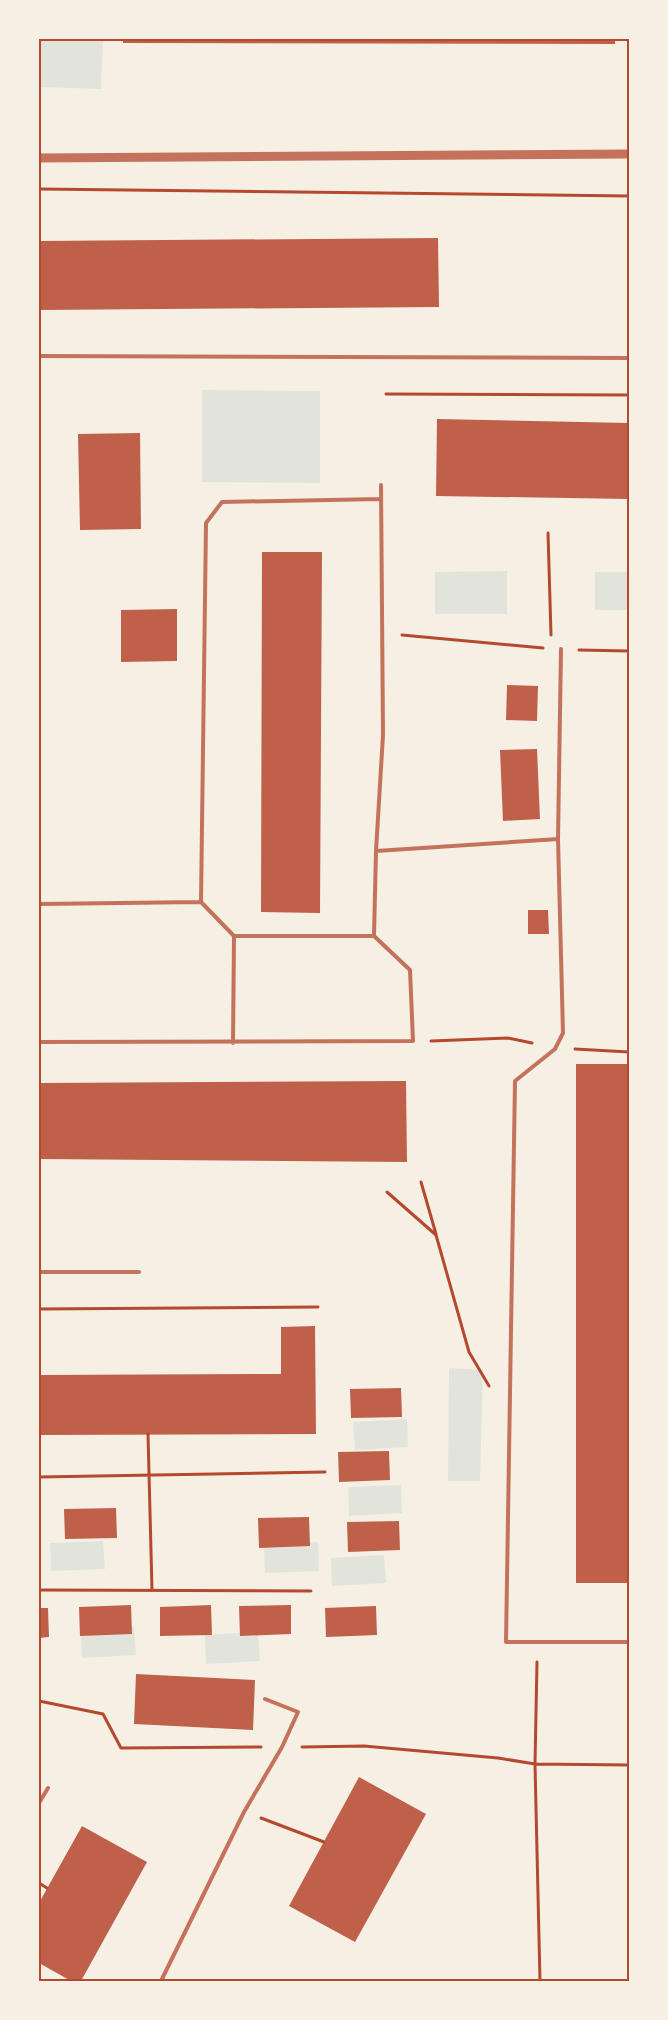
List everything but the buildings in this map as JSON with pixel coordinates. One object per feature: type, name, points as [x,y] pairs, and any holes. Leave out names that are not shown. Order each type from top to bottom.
[{"type":"street","points":[[39,158],[629,154]]},
{"type":"lane","points":[[39,356],[629,358]]},
{"type":"lane","points":[[374,936],[376,851],[384,735],[381,485]]},
{"type":"lane","points":[[234,1043],[234,936],[201,902],[206,523],[222,502],[380,499]]},
{"type":"lane","points":[[560,649],[558,839],[563,1034],[555,1048],[515,1081],[506,1642],[537,1644],[629,1642]]},
{"type":"lane","points":[[376,851],[558,839]]},
{"type":"lane","points":[[39,904],[201,902]]},
{"type":"lane","points":[[39,1042],[234,1043],[413,1041],[410,970],[374,936],[234,936]]},
{"type":"lane","points":[[39,1272],[139,1272]]},
{"type":"lane","points":[[161,1981],[244,1812],[282,1747],[298,1712],[265,1698]]},
{"type":"lane","points":[[39,1803],[48,1788]]},
{"type":"path","points":[[39,190],[629,196]]},
{"type":"path","points":[[386,394],[629,395]]},
{"type":"path","points":[[548,533],[550,634],[560,649]]},
{"type":"path","points":[[382,634],[560,649],[629,651]]},
{"type":"path","points":[[413,1041],[508,1038],[555,1048],[629,1052]]},
{"type":"path","points":[[421,1182],[469,1352],[503,1410],[510,1411]]},
{"type":"path","points":[[386,1192],[436,1235]]},
{"type":"path","points":[[39,1308],[318,1307]]},
{"type":"path","points":[[148,1434],[152,1590]]},
{"type":"path","points":[[39,1477],[325,1472]]},
{"type":"path","points":[[39,1590],[311,1592]]},
{"type":"path","points":[[537,1644],[535,1764],[540,1981]]},
{"type":"path","points":[[39,1701],[104,1714],[121,1748],[364,1746],[498,1758],[535,1764],[629,1765]]},
{"type":"path","points":[[244,1812],[324,1842]]},
{"type":"path","points":[[39,1883],[47,1888]]},
{"type":"shaded area","points":[[39,39],[103,39],[101,89],[39,87]]},
{"type":"shaded area","points":[[202,390],[320,391],[320,483],[202,482]]},
{"type":"shaded area","points":[[507,571],[507,614],[435,614],[435,572]]},
{"type":"shaded area","points":[[595,572],[629,572],[629,610],[595,610]]},
{"type":"shaded area","points":[[449,1368],[483,1370],[480,1481],[448,1481]]},
{"type":"shaded area","points":[[407,1419],[408,1447],[355,1450],[353,1422]]},
{"type":"shaded area","points":[[401,1485],[402,1513],[349,1516],[348,1487]]},
{"type":"shaded area","points":[[103,1541],[105,1569],[51,1571],[50,1543]]},
{"type":"shaded area","points":[[318,1542],[319,1571],[265,1573],[264,1545]]},
{"type":"shaded area","points":[[384,1555],[386,1583],[332,1586],[331,1558]]},
{"type":"shaded area","points":[[134,1627],[136,1655],[82,1658],[81,1629]]},
{"type":"shaded area","points":[[258,1632],[260,1661],[206,1664],[205,1635]]}]
